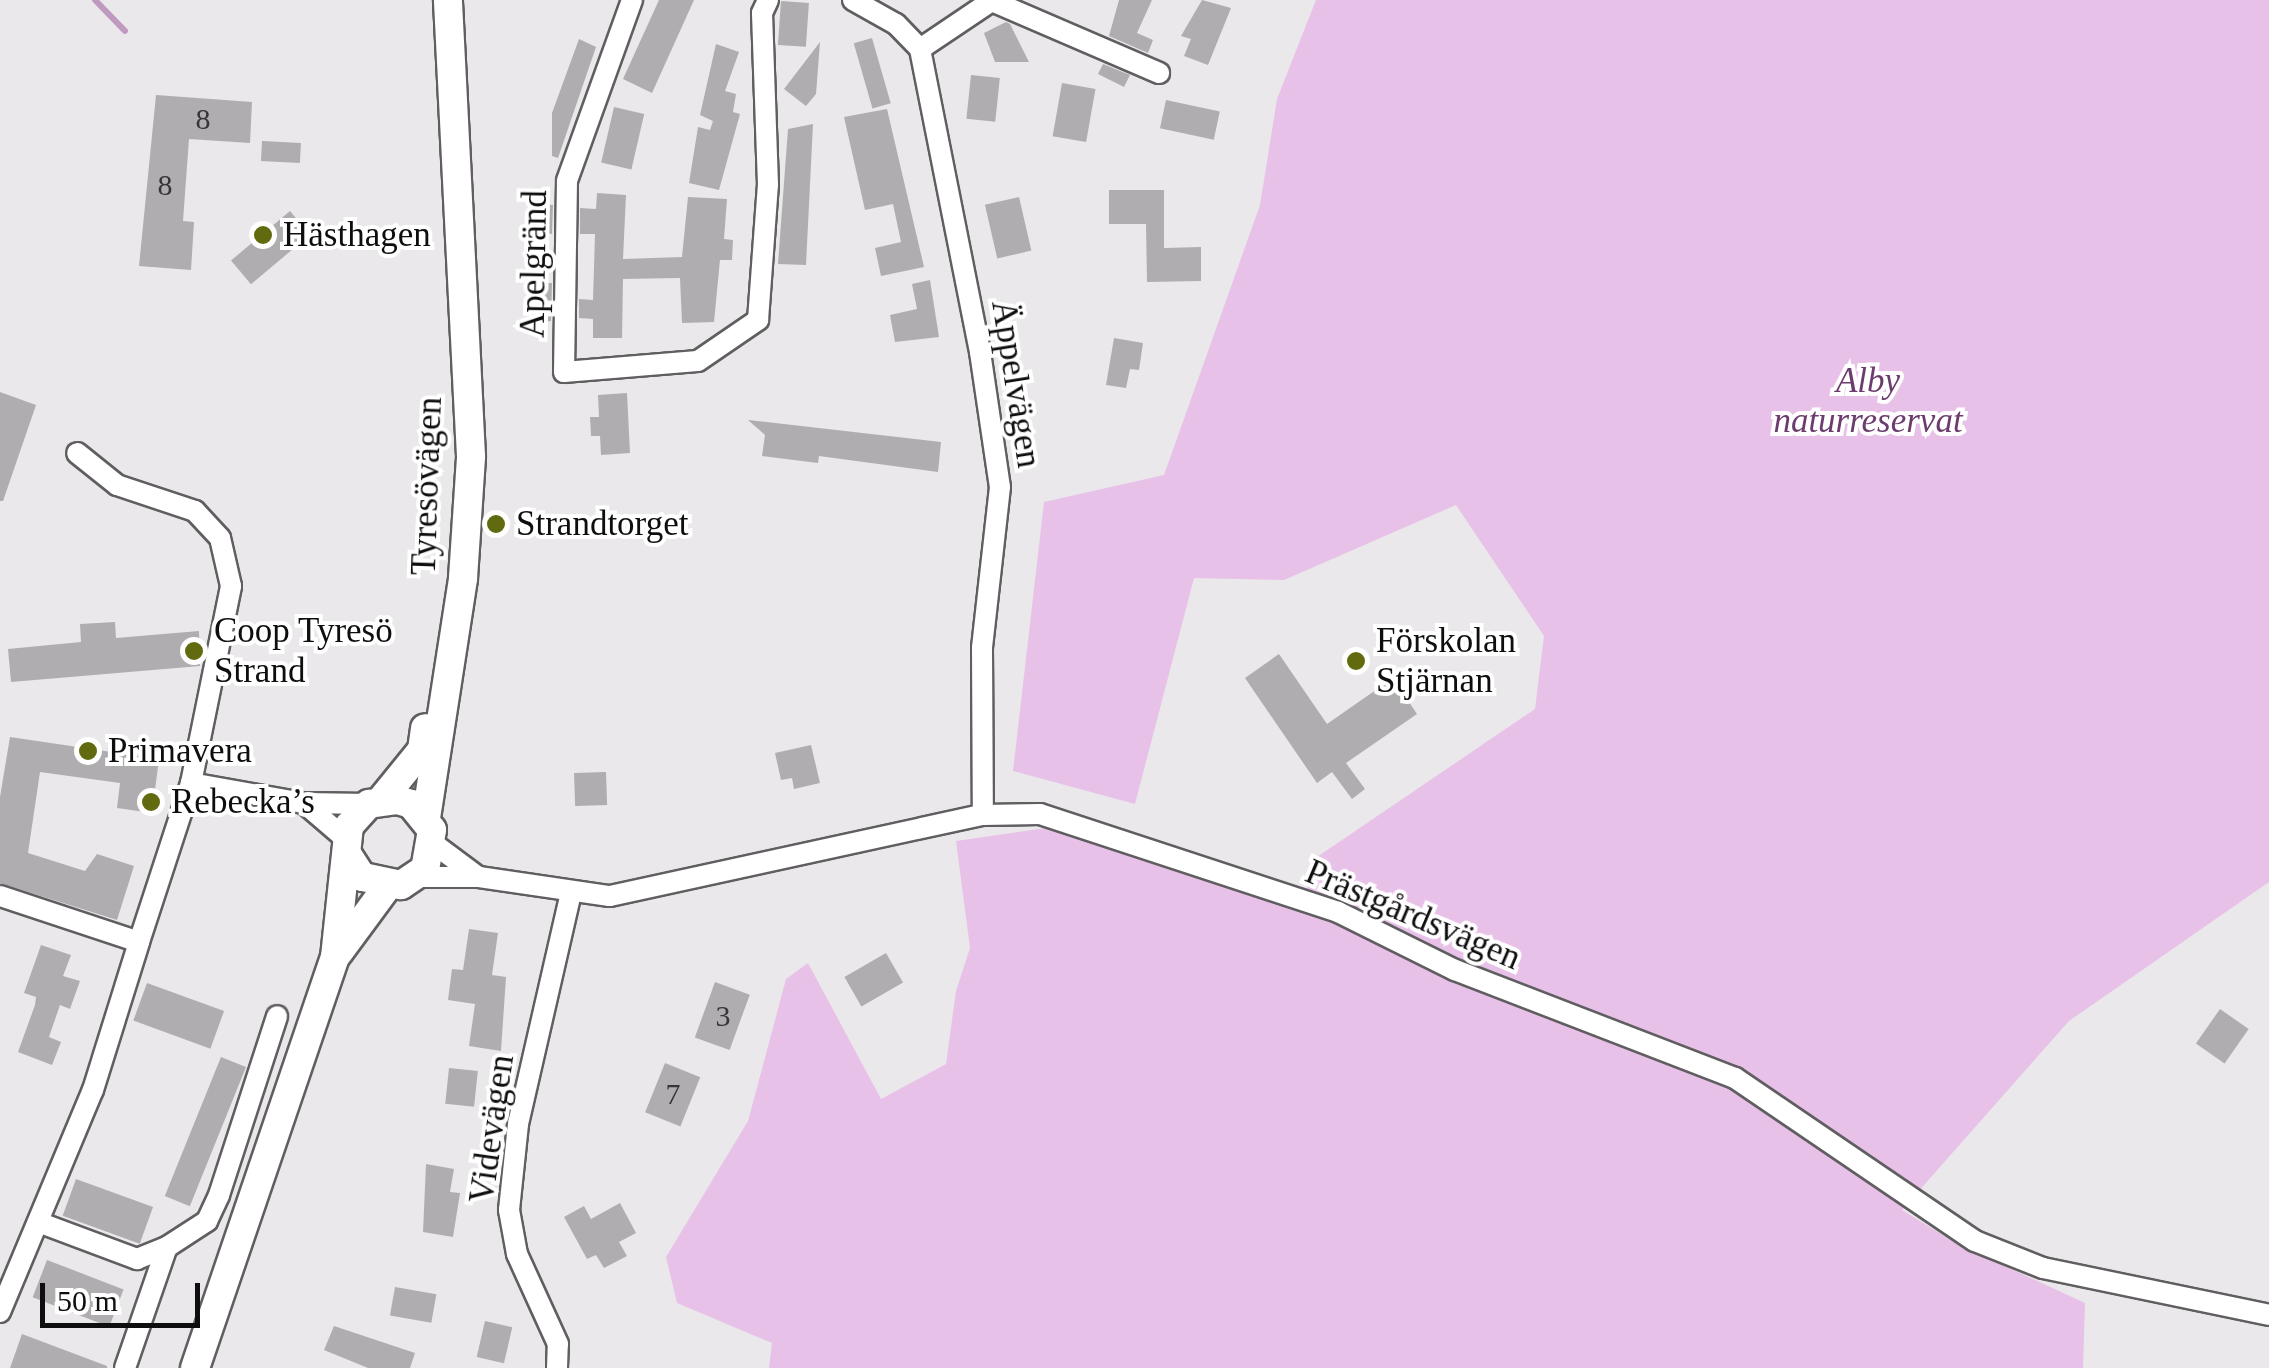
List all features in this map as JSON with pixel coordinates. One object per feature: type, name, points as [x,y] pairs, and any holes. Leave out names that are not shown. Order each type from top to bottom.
[{"type":"main road","name":"Tyresövägen","points":[[417,877],[430,831],[463,578],[471,456],[448,0]]},
{"type":"main road","name":"Tyresövägen","points":[[195,1368],[335,957],[347,846],[356,814],[376,802],[422,750],[448,578],[467,334]]},
{"type":"main road","points":[[376,802],[411,804],[430,831]]},
{"type":"main road","points":[[347,846],[362,877],[386,886],[417,877]]},
{"type":"main road","name":"Tyresövägen","points":[[335,957],[386,886]]},
{"type":"street","name":"Apelgränd","points":[[632,0],[567,180],[564,372],[698,360],[758,320],[768,186],[762,13],[768,0]]},
{"type":"street","points":[[854,0],[896,24],[920,49],[993,1],[1159,73]]},
{"type":"street","name":"Äppelvägen","points":[[920,49],[1000,486],[982,648],[983,816]]},
{"type":"street","points":[[0,1312],[93,1090],[191,783],[232,582],[227,555],[195,511],[117,485],[77,453]]},
{"type":"street","points":[[191,783],[303,803],[376,802]]},
{"type":"street","points":[[303,803],[347,846]]},
{"type":"street","name":"Prästgårdsvägen","points":[[417,877],[478,877],[610,896],[983,816],[1040,814],[1338,912],[1455,970],[1734,1078],[1974,1242],[2042,1268],[2269,1315]]},
{"type":"street","name":"Prästgårdsvägen","points":[[430,831],[478,877]]},
{"type":"street","name":"Videvägen","points":[[557,1368],[558,1344],[518,1254],[510,1210],[518,1124],[571,893]]},
{"type":"street","points":[[0,896],[139,942]]},
{"type":"street","points":[[38,1222],[137,1259],[167,1247],[207,1221],[277,1016]]},
{"type":"street","points":[[125,1368],[167,1247]]},
{"type":"green space","name":"Alby naturreservat","points":[[1316,0],[2269,0],[2269,882],[2069,1021],[1902,1210],[1959,1245],[2085,1303],[2083,1368],[769,1368],[772,1343],[677,1303],[666,1257],[748,1121],[786,979],[808,963],[881,1099],[946,1064],[956,991],[970,948],[956,841],[1046,828],[1115,844],[1303,907],[1314,859],[1535,709],[1544,636],[1456,505],[1284,580],[1194,578],[1135,804],[1013,771],[1044,502],[1164,475],[1260,205],[1277,99]]},
{"type":"building","points":[[659,0],[694,0],[652,93],[623,79]]},
{"type":"building","points":[[1119,0],[1152,0],[1137,33],[1153,40],[1148,53],[1109,36]]},
{"type":"building","points":[[1202,0],[1231,8],[1208,65],[1184,56],[1191,39],[1181,36]]},
{"type":"building","points":[[781,1],[809,3],[806,47],[778,45]]},
{"type":"building","points":[[1006,22],[1029,62],[995,62],[984,33]]},
{"type":"building","points":[[872,38],[891,103],[872,109],[854,43]]},
{"type":"building","points":[[579,39],[596,47],[558,158],[552,156],[552,113]]},
{"type":"building","points":[[820,42],[816,94],[806,106],[784,89]]},
{"type":"building","points":[[716,44],[739,52],[725,91],[736,94],[733,112],[740,114],[719,190],[689,183],[698,127],[710,130],[713,121],[700,115]]},
{"type":"building","points":[[1103,64],[1130,75],[1124,87],[1098,74]]},
{"type":"building","points":[[971,75],[1000,78],[995,122],[966,119]]},
{"type":"building","points":[[1062,83],[1095,89],[1086,142],[1053,136]]},
{"type":"building","points":[[156,95],[252,102],[250,143],[189,139],[183,221],[194,222],[191,270],[139,266]]},
{"type":"building","points":[[1166,100],[1220,111],[1214,140],[1160,128]]},
{"type":"building","points":[[614,107],[644,114],[631,170],[601,163]]},
{"type":"building","points":[[887,109],[924,267],[881,276],[875,248],[901,242],[893,204],[865,210],[844,117]]},
{"type":"building","points":[[813,124],[806,265],[778,264],[788,129]]},
{"type":"building","points":[[262,141],[301,143],[300,163],[261,161]]},
{"type":"building","points":[[1109,190],[1164,190],[1164,248],[1201,247],[1201,281],[1147,282],[1146,224],[1109,224]]},
{"type":"building","points":[[597,193],[626,195],[623,259],[682,257],[688,197],[727,199],[724,239],[733,240],[732,260],[720,260],[714,322],[682,323],[680,278],[623,279],[622,338],[593,338],[593,319],[579,318],[579,299],[593,300],[595,234],[580,234],[580,208],[596,209]]},
{"type":"building","points":[[1019,197],[1031,251],[997,258],[985,205]]},
{"type":"building","points":[[542,204],[553,205],[552,234],[539,232]]},
{"type":"building","points":[[290,211],[310,235],[251,284],[231,260]]},
{"type":"building","points":[[930,280],[939,337],[895,342],[890,315],[917,309],[912,284]]},
{"type":"building","points":[[552,283],[551,321],[537,322],[535,284]]},
{"type":"building","points":[[1114,338],[1143,343],[1139,370],[1130,369],[1126,388],[1106,385]]},
{"type":"building","points":[[0,392],[36,405],[3,501],[0,501]]},
{"type":"building","points":[[627,393],[630,453],[601,455],[600,436],[591,436],[590,417],[599,417],[598,395]]},
{"type":"building","points":[[748,420],[941,442],[938,472],[819,456],[818,463],[762,456],[765,435]]},
{"type":"building","points":[[115,622],[116,638],[199,631],[200,666],[11,682],[8,649],[81,642],[80,624]]},
{"type":"building","points":[[1279,654],[1327,724],[1393,678],[1417,714],[1346,763],[1365,789],[1352,799],[1332,772],[1317,783],[1245,678]]},
{"type":"building","points":[[10,737],[159,759],[152,813],[117,808],[120,783],[40,772],[28,853],[85,871],[97,854],[134,866],[117,920],[0,883],[0,797]]},
{"type":"building","points":[[811,745],[820,783],[794,789],[792,778],[781,780],[775,753]]},
{"type":"building","points":[[606,772],[607,805],[575,806],[574,773]]},
{"type":"building","points":[[469,929],[498,933],[492,975],[506,977],[501,1051],[469,1046],[475,1004],[448,1000],[452,969],[463,970]]},
{"type":"building","points":[[41,945],[71,955],[63,976],[80,981],[70,1009],[60,1005],[49,1037],[61,1042],[52,1065],[18,1052],[35,1005],[36,997],[24,993]]},
{"type":"building","points":[[886,953],[903,982],[861,1006],[844,977]]},
{"type":"building","points":[[715,982],[750,995],[730,1050],[695,1037]]},
{"type":"building","points":[[147,983],[224,1011],[210,1049],[133,1021]]},
{"type":"building","points":[[2220,1009],[2249,1029],[2225,1063],[2196,1043]]},
{"type":"building","points":[[221,1057],[246,1067],[190,1206],[165,1196]]},
{"type":"building","points":[[665,1063],[700,1077],[680,1126],[645,1112]]},
{"type":"building","points":[[449,1068],[478,1071],[474,1107],[445,1104]]},
{"type":"building","points":[[426,1164],[454,1169],[450,1192],[460,1193],[453,1237],[423,1232]]},
{"type":"building","points":[[76,1179],[153,1207],[140,1244],[63,1216]]},
{"type":"building","points":[[620,1203],[636,1233],[619,1242],[627,1256],[604,1268],[596,1255],[587,1259],[564,1217],[584,1206],[591,1219]]},
{"type":"building","points":[[47,1260],[124,1289],[109,1327],[33,1297]]},
{"type":"building","points":[[395,1287],[436,1294],[431,1323],[390,1316]]},
{"type":"building","points":[[485,1321],[512,1327],[504,1363],[477,1357]]},
{"type":"building","points":[[334,1326],[415,1353],[410,1368],[368,1368],[324,1350]]},
{"type":"building","points":[[22,1334],[107,1366],[107,1368],[10,1368]]},
{"type":"waterway","points":[[95,0],[125,31]]},
{"type":"place","name":"Hästhagen","points":[[263,235]]},
{"type":"place","name":"Strandtorget","points":[[496,524]]},
{"type":"place","name":"Coop Tyresö Strand","points":[[194,651]]},
{"type":"place","name":"Förskolan Stjärnan","points":[[1356,661]]},
{"type":"place","name":"Primavera","points":[[88,751]]},
{"type":"place","name":"Rebecka’s","points":[[151,802]]}]
